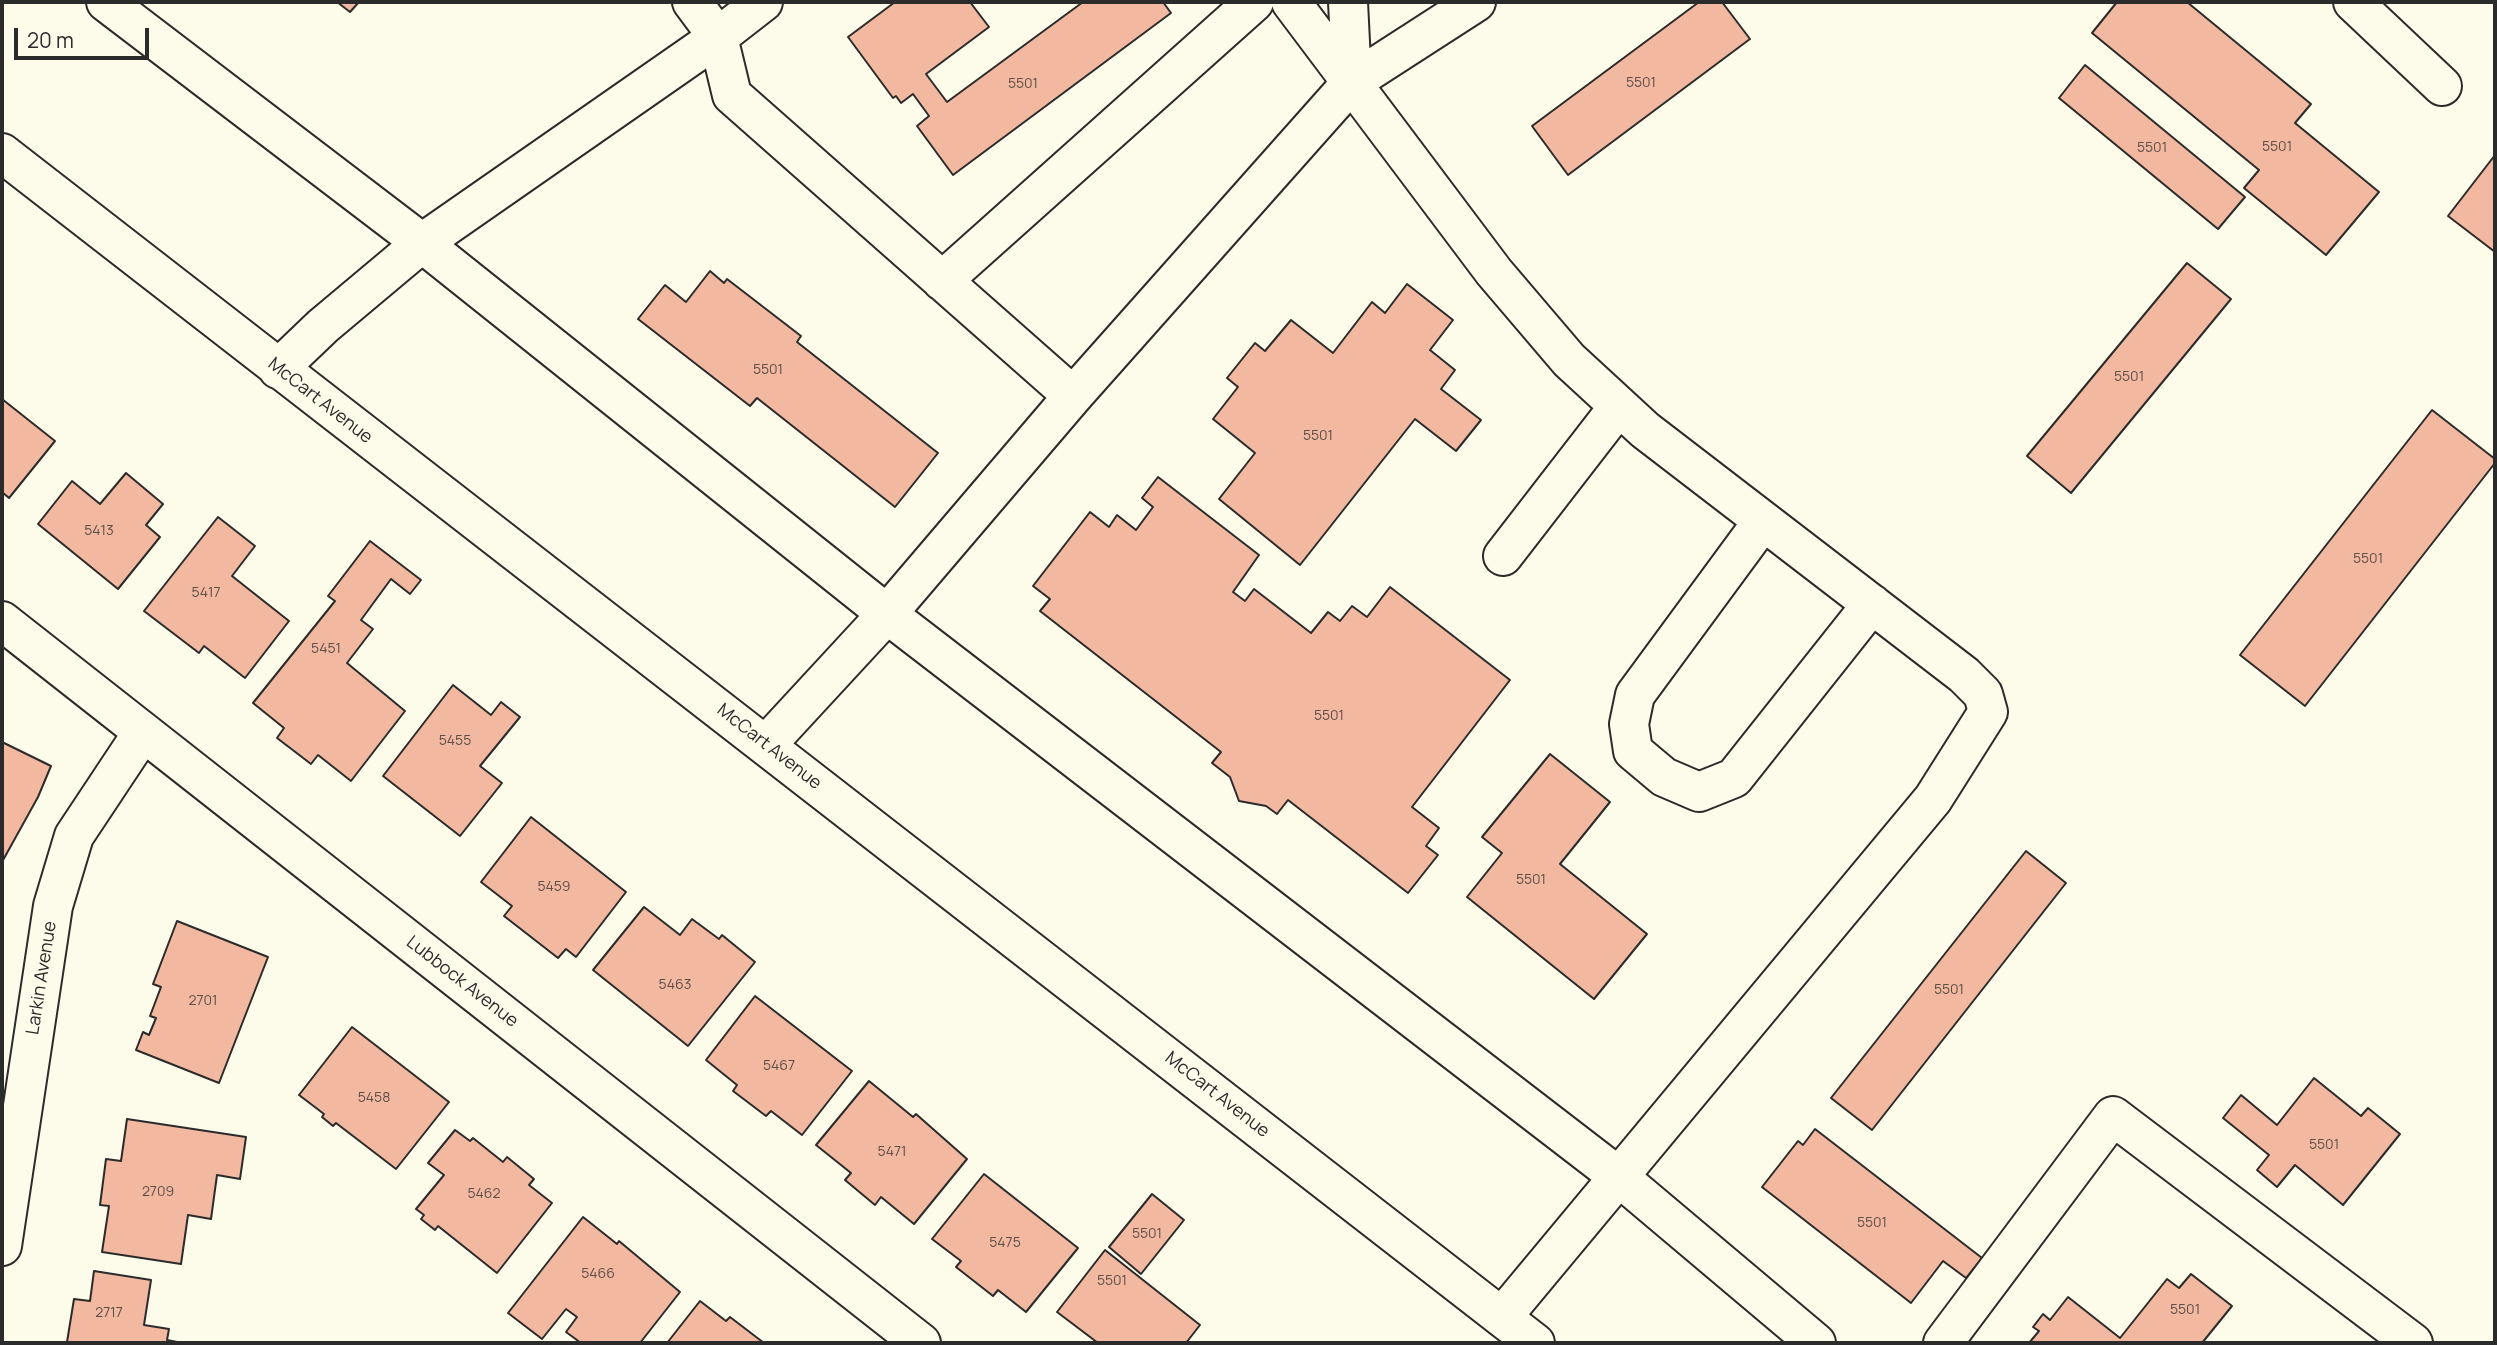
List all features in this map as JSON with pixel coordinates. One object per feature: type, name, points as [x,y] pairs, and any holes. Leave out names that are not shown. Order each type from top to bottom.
[{"type":"main road","points":[[106,2],[422,243],[887,614],[1619,1177],[1816,1343]]},
{"type":"main road","points":[[692,2],[718,37],[733,95],[1073,396]]},
{"type":"main road","points":[[278,369],[323,326],[422,243],[718,37],[763,2]]},
{"type":"main road","points":[[942,281],[1254,2]]},
{"type":"main road","points":[[1291,2],[1494,272],[1569,360],[1645,430],[1964,675],[1983,694],[1988,712],[1933,799],[1502,1317]]},
{"type":"main road","points":[[1348,2],[1352,82]]},
{"type":"main road","points":[[766,745],[887,614],[1073,396],[1352,82],[1476,2]]},
{"type":"main road","points":[[2353,2],[2442,86]]},
{"type":"main road","name":"McCart Avenue","points":[[2,153],[1535,1343]]},
{"type":"main road","points":[[1503,556],[1619,406]]},
{"type":"main road","points":[[1763,521],[1635,695],[1629,724],[1633,751],[1664,777],[1699,792],[1734,778],[1872,604]]},
{"type":"main road","name":"Lubbock Avenue","points":[[2,621],[921,1343]]},
{"type":"main road","name":"Larkin Avenue","points":[[2,1246],[53,906],[74,836],[143,732]]},
{"type":"main road","points":[[1943,1343],[2113,1116],[2413,1343]]},
{"type":"building","points":[[337,2],[359,2],[350,12]]},
{"type":"building","points":[[895,2],[970,2],[989,27],[926,74],[947,102],[1083,2],[1163,2],[1171,13],[953,175],[917,126],[929,116],[913,94],[901,103],[896,96],[893,98],[848,37]]},
{"type":"building","points":[[1699,2],[1722,2],[1750,39],[1568,175],[1532,126]]},
{"type":"building","points":[[2117,2],[2187,2],[2311,104],[2295,123],[2379,192],[2326,255],[2244,188],[2259,170],[2092,33]]},
{"type":"building","points":[[2085,65],[2245,197],[2218,229],[2059,98]]},
{"type":"building","points":[[2495,155],[2495,252],[2448,216]]},
{"type":"building","points":[[2187,263],[2231,299],[2071,493],[2027,456]]},
{"type":"building","points":[[710,271],[724,283],[727,279],[801,336],[797,342],[938,453],[895,507],[757,398],[750,406],[638,319],[665,285],[686,302]]},
{"type":"building","points":[[1407,284],[1453,320],[1430,350],[1455,370],[1441,389],[1481,420],[1456,451],[1415,419],[1300,565],[1219,499],[1255,453],[1213,419],[1238,387],[1227,378],[1255,343],[1265,351],[1291,320],[1333,353],[1372,302],[1385,313]]},
{"type":"building","points":[[2,399],[55,441],[9,498],[2,492]]},
{"type":"building","points":[[2432,410],[2495,459],[2495,463],[2305,706],[2240,655]]},
{"type":"building","points":[[126,473],[163,504],[146,525],[160,537],[118,589],[38,524],[72,481],[100,504]]},
{"type":"building","points":[[1158,477],[1259,555],[1233,592],[1245,601],[1254,589],[1311,633],[1328,612],[1340,621],[1352,606],[1367,617],[1390,587],[1510,680],[1412,807],[1439,828],[1426,846],[1438,855],[1408,893],[1288,800],[1277,814],[1266,806],[1239,801],[1230,777],[1212,763],[1221,752],[1040,611],[1050,599],[1033,586],[1090,512],[1109,527],[1117,515],[1136,530],[1153,507],[1142,498]]},
{"type":"building","points":[[218,517],[255,546],[232,576],[289,621],[245,678],[204,646],[199,653],[144,611]]},
{"type":"building","points":[[370,541],[421,580],[410,594],[391,579],[361,620],[373,629],[347,663],[405,711],[351,781],[318,755],[311,764],[277,738],[284,728],[253,703],[335,601],[328,596]]},
{"type":"building","points":[[453,685],[491,715],[501,702],[520,717],[480,766],[502,783],[460,836],[383,776]]},
{"type":"building","points":[[2,742],[51,766],[38,797],[2,862]]},
{"type":"building","points":[[1550,754],[1610,802],[1560,864],[1647,934],[1594,999],[1467,897],[1502,853],[1482,837]]},
{"type":"building","points":[[531,817],[626,892],[576,957],[566,949],[558,958],[504,916],[512,906],[481,882]]},
{"type":"building","points":[[2026,851],[2066,883],[1872,1130],[1831,1098]]},
{"type":"building","points":[[644,907],[680,935],[692,919],[719,939],[722,935],[755,962],[688,1046],[593,970]]},
{"type":"building","points":[[177,921],[268,957],[219,1083],[136,1050],[143,1032],[149,1035],[156,1018],[150,1016],[161,987],[153,984]]},
{"type":"building","points":[[755,996],[852,1071],[802,1135],[771,1111],[766,1116],[733,1091],[737,1085],[706,1060]]},
{"type":"building","points":[[352,1027],[449,1102],[396,1169],[336,1123],[333,1126],[322,1117],[324,1114],[299,1095]]},
{"type":"building","points":[[2314,1078],[2361,1116],[2368,1108],[2400,1134],[2343,1205],[2295,1165],[2277,1187],[2257,1170],[2269,1155],[2223,1118],[2241,1095],[2277,1125]]},
{"type":"building","points":[[869,1081],[913,1117],[916,1114],[967,1159],[914,1224],[881,1197],[875,1205],[845,1180],[851,1173],[816,1145]]},
{"type":"building","points":[[127,1119],[246,1137],[240,1179],[217,1175],[211,1219],[188,1215],[181,1264],[102,1252],[109,1206],[100,1205],[106,1159],[121,1161]]},
{"type":"building","points":[[1815,1129],[1982,1258],[1966,1278],[1943,1261],[1911,1303],[1762,1187],[1798,1141],[1803,1145]]},
{"type":"building","points":[[455,1130],[470,1141],[473,1138],[503,1162],[507,1157],[534,1179],[529,1185],[552,1203],[497,1273],[438,1226],[435,1230],[421,1219],[424,1215],[416,1209],[444,1175],[428,1163]]},
{"type":"building","points":[[984,1174],[1078,1248],[1026,1312],[998,1290],[993,1296],[956,1267],[961,1261],[932,1239]]},
{"type":"building","points":[[1152,1194],[1184,1220],[1141,1274],[1109,1247]]},
{"type":"building","points":[[583,1217],[617,1244],[619,1241],[680,1292],[640,1343],[581,1343],[566,1332],[577,1317],[566,1309],[542,1339],[508,1313]]},
{"type":"building","points":[[1105,1250],[1200,1325],[1186,1343],[1098,1343],[1057,1312]]},
{"type":"building","points":[[94,1271],[151,1280],[144,1325],[169,1329],[167,1340],[182,1343],[67,1342],[74,1299],[90,1301]]},
{"type":"building","points":[[2191,1274],[2232,1306],[2202,1343],[2029,1343],[2039,1331],[2033,1327],[2043,1314],[2050,1320],[2068,1297],[2120,1338],[2167,1279],[2179,1288]]},
{"type":"building","points":[[700,1301],[726,1321],[730,1317],[764,1343],[667,1343]]}]
